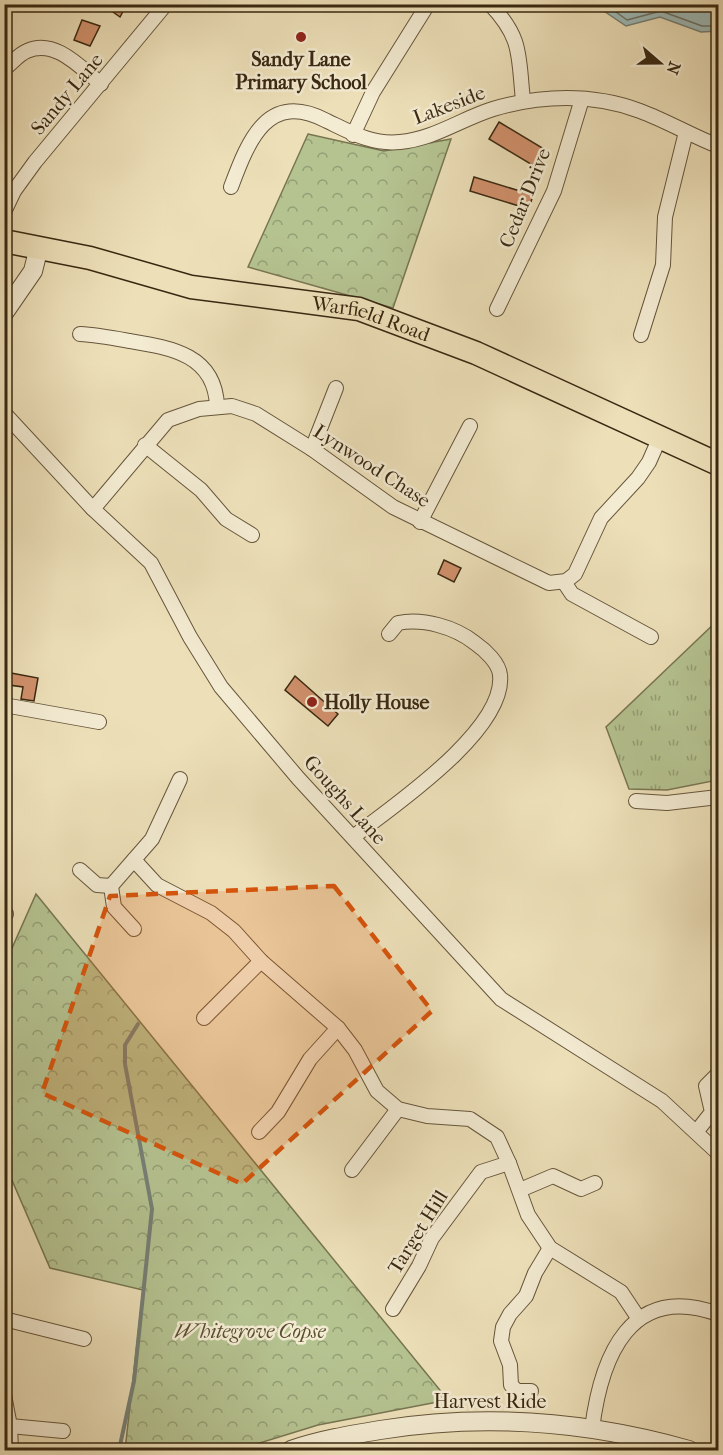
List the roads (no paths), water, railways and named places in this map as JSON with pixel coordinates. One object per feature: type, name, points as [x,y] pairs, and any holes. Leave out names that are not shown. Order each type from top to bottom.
[{"type":"main road","name":"Warfield Road","points":[[4,242],[39,247],[191,287],[359,309],[476,353],[718,464]]},
{"type":"street","points":[[352,135],[373,92],[428,4]]},
{"type":"street","points":[[490,4],[507,22],[516,39],[523,100]]},
{"type":"street","name":"Sandy Lane","points":[[4,212],[14,191],[35,162],[101,84],[161,6]]},
{"type":"street","points":[[4,69],[25,51],[47,48],[71,59],[101,84]]},
{"type":"street","name":"Lakeside","points":[[231,187],[248,147],[262,124],[276,114],[290,110],[324,119],[352,135],[397,142],[429,137],[474,115],[523,100],[582,99],[613,102],[718,146]]},
{"type":"street","name":"Cedar Drive","points":[[497,309],[554,191],[582,99]]},
{"type":"street","points":[[641,335],[663,265],[665,217],[686,132]]},
{"type":"street","points":[[4,313],[33,271],[39,247]]},
{"type":"street","points":[[88,330],[168,347],[194,359],[210,376],[216,388],[217,406]]},
{"type":"street","points":[[312,449],[336,388]]},
{"type":"street","name":"Lynwood Chase","points":[[93,509],[168,420],[199,409],[232,406],[256,414],[312,449],[393,507],[420,522],[549,583],[564,582]]},
{"type":"street","name":"Goughs Lane","points":[[4,413],[93,509],[151,562],[190,638],[221,687],[353,837],[501,999],[662,1101],[697,1131],[718,1153]]},
{"type":"street","points":[[420,522],[470,426]]},
{"type":"street","points":[[651,637],[572,594],[564,582],[575,574],[601,518],[638,478],[649,462],[660,437]]},
{"type":"street","points":[[145,446],[201,490],[226,519],[252,535]]},
{"type":"street","points":[[353,837],[449,761],[476,734],[497,695],[500,674],[491,657],[475,642],[458,633],[415,620],[398,623],[389,634]]},
{"type":"street","points":[[4,705],[99,722]]},
{"type":"street","points":[[134,929],[114,907],[111,886],[152,839],[180,779]]},
{"type":"street","points":[[636,801],[667,803],[718,796]]},
{"type":"street","points":[[134,860],[158,885],[211,913],[234,931],[261,961],[338,1028],[355,1050],[376,1091],[398,1109],[428,1116],[470,1119],[497,1137],[510,1163],[528,1215],[550,1248],[621,1292],[639,1319]]},
{"type":"street","points":[[80,870],[97,885],[111,886]]},
{"type":"street","points":[[204,1017],[261,961]]},
{"type":"street","points":[[259,1132],[278,1112],[310,1059],[338,1028]]},
{"type":"street","points":[[697,1131],[711,1112],[706,1086],[718,1074]]},
{"type":"street","points":[[352,1170],[398,1109]]},
{"type":"street","name":"Target Hill","points":[[393,1309],[419,1266],[432,1238],[481,1172],[510,1163]]},
{"type":"street","points":[[520,1190],[554,1176],[580,1189],[595,1183]]},
{"type":"street","points":[[531,1391],[517,1391],[511,1385],[510,1365],[501,1341],[503,1327],[510,1314],[526,1296],[535,1273],[550,1248]]},
{"type":"street","points":[[592,1429],[597,1391],[608,1358],[621,1335],[639,1319],[666,1307],[694,1307],[718,1314]]},
{"type":"street","points":[[4,1319],[84,1339]]},
{"type":"street","points":[[4,1395],[10,1426],[11,1450]]},
{"type":"street","name":"Harvest Ride","points":[[291,1450],[335,1438],[422,1423],[475,1419],[549,1422],[688,1450]]},
{"type":"street","points":[[10,1426],[63,1431]]},
{"type":"water","points":[[595,5],[718,5],[718,31],[701,32],[660,17],[626,26]]},
{"type":"waterway","points":[[119,1450],[134,1381],[152,1209],[125,1064],[125,1045],[138,1024]]},
{"type":"place","name":"Sandy Lane Primary School","points":[[301,37]]},
{"type":"place","name":"Holly House","points":[[312,702]]},
{"type":"park label","name":"Whitegrove Copse","points":[[250,1331]]}]
